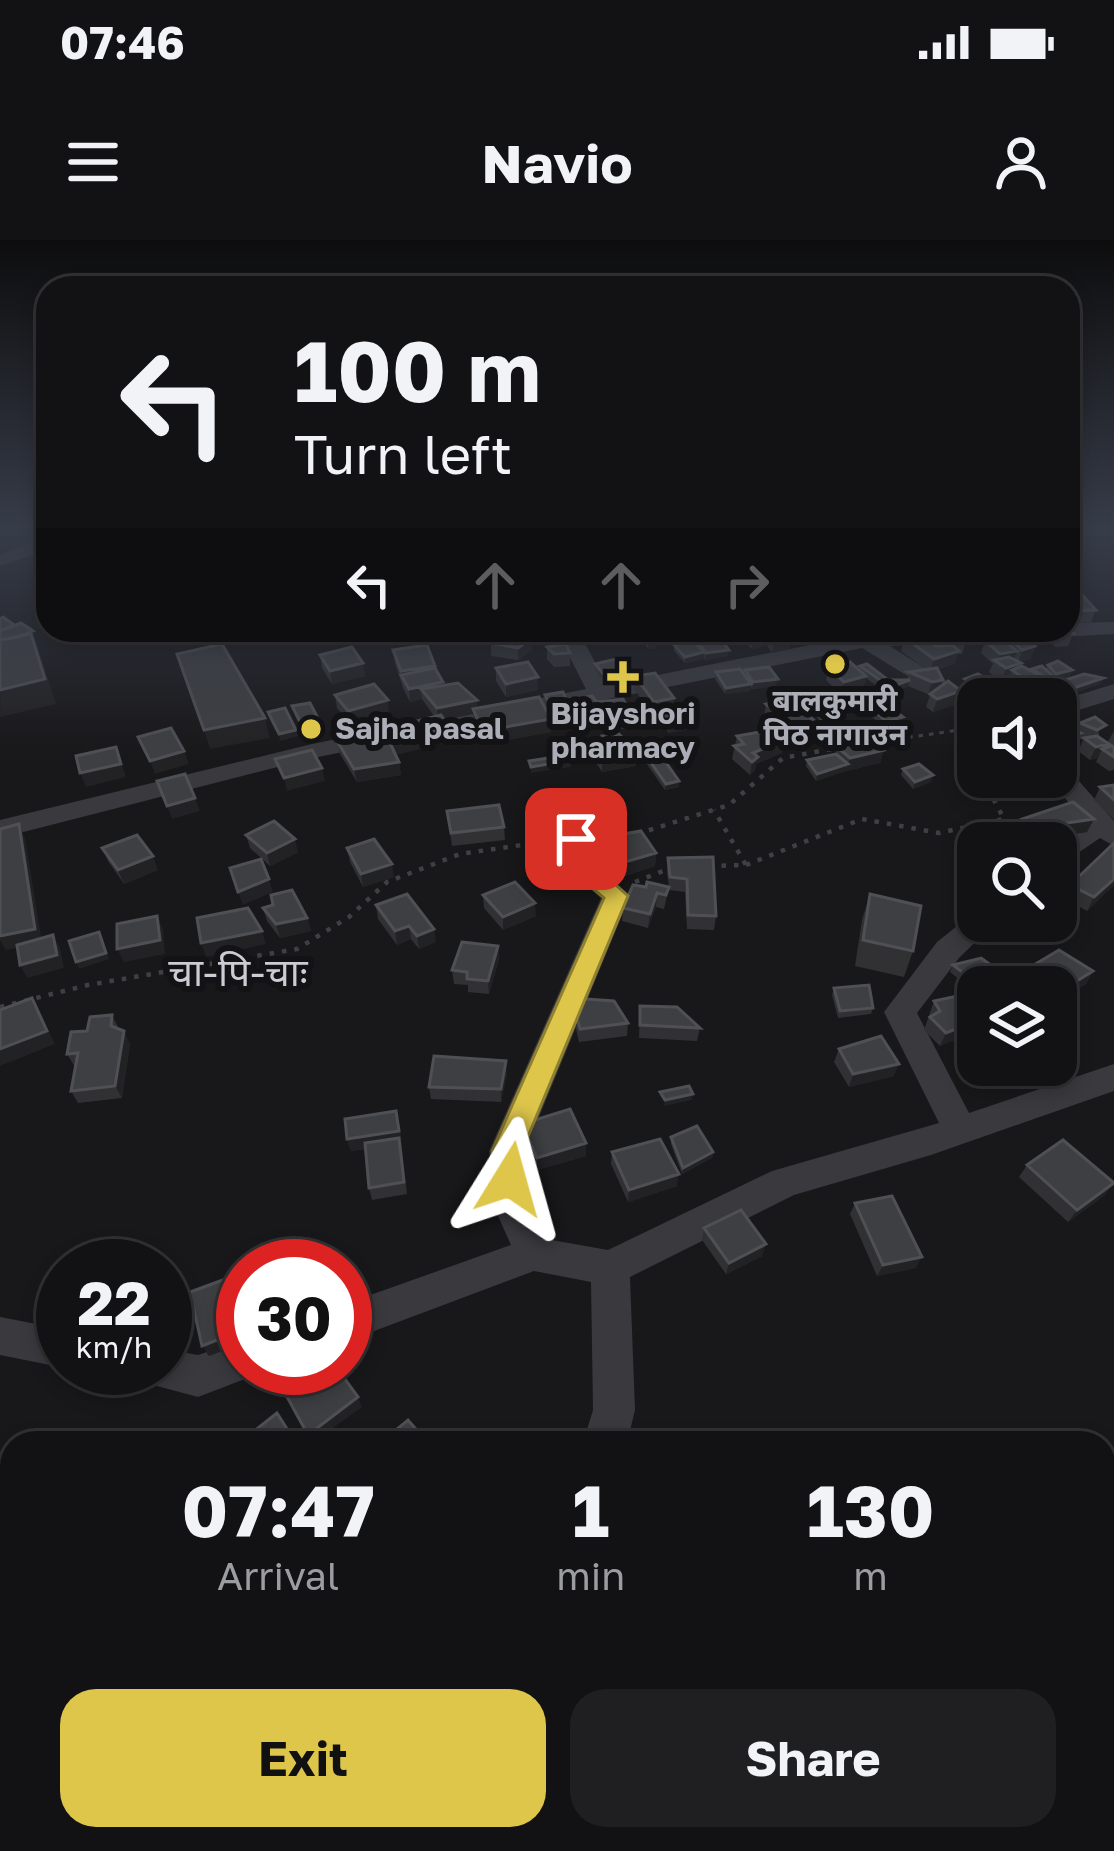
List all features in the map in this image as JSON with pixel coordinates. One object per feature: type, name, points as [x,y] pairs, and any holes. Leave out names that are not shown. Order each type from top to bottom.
[{"type":"street","points":[[1080,629],[1114,628]]},
{"type":"street","points":[[573,642],[600,692]]},
{"type":"street","points":[[0,829],[226,771],[861,642]]},
{"type":"street","points":[[868,642],[957,699]]},
{"type":"street","points":[[1077,703],[1114,691]]},
{"type":"street","points":[[1077,784],[1114,790]]},
{"type":"street","points":[[1077,798],[1107,831],[1077,847]]},
{"type":"street","points":[[534,1254],[513,1207],[507,1151],[616,896],[584,869],[576,839]]},
{"type":"street","points":[[957,942],[900,1012],[960,1130]]},
{"type":"street","points":[[372,1313],[534,1254],[610,1268],[785,1182],[960,1130],[1114,1077]]},
{"type":"street","points":[[608,1431],[614,1410],[610,1268]]},
{"type":"street","points":[[0,1336],[36,1343]]},
{"type":"path","points":[[870,742],[957,730]]},
{"type":"path","points":[[0,1007],[88,985],[298,949],[349,917],[387,882],[421,868],[478,851],[576,839],[615,840],[729,805],[783,758],[848,746]]},
{"type":"path","points":[[703,866],[746,865],[862,819],[939,833],[992,824],[1004,819],[993,798]]},
{"type":"path","points":[[714,810],[746,865]]},
{"type":"path","points":[[606,887],[686,868]]},
{"type":"building","points":[[0,619],[14,625],[0,631]]},
{"type":"building","points":[[21,623],[33,631],[0,640],[0,631]]},
{"type":"building","points":[[31,634],[45,679],[0,690],[0,640]]},
{"type":"building","points":[[491,642],[526,642],[518,648]]},
{"type":"building","points":[[694,642],[704,652],[685,657],[674,645]]},
{"type":"building","points":[[698,642],[723,642],[729,650],[706,653]]},
{"type":"building","points":[[911,642],[952,645],[959,651],[934,659]]},
{"type":"building","points":[[986,642],[1006,642],[1017,651],[1000,654]]},
{"type":"building","points":[[1013,642],[1035,646],[1022,650]]},
{"type":"building","points":[[222,644],[265,718],[204,730],[177,654]]},
{"type":"building","points":[[566,644],[570,653],[554,654],[547,647]]},
{"type":"building","points":[[427,645],[435,666],[401,671],[393,650]]},
{"type":"building","points":[[352,647],[363,663],[330,671],[320,655]]},
{"type":"building","points":[[1009,657],[1021,663],[1006,668],[994,660]]},
{"type":"building","points":[[617,659],[629,672],[606,677],[595,664]]},
{"type":"building","points":[[1058,661],[1072,670],[1056,674],[1048,665]]},
{"type":"building","points":[[528,662],[538,677],[506,684],[496,668]]},
{"type":"building","points":[[850,662],[866,676],[844,682],[829,667]]},
{"type":"building","points":[[867,664],[888,680],[910,680],[890,687],[860,666]]},
{"type":"building","points":[[1022,666],[1040,676],[1023,678],[1012,670]]},
{"type":"building","points":[[1042,666],[1053,676],[1046,678],[1032,669]]},
{"type":"building","points":[[769,667],[778,679],[753,682],[745,670]]},
{"type":"building","points":[[435,668],[443,682],[409,689],[401,675]]},
{"type":"building","points":[[937,668],[943,680],[932,682],[909,672]]},
{"type":"building","points":[[740,669],[751,684],[726,688],[716,672]]},
{"type":"building","points":[[655,673],[674,698],[654,702],[635,676]]},
{"type":"building","points":[[1084,674],[1103,678],[1077,687],[1077,678],[1072,678]]},
{"type":"building","points":[[948,681],[957,688],[957,692],[937,699],[930,694]]},
{"type":"building","points":[[458,683],[477,700],[437,708],[421,689]]},
{"type":"building","points":[[374,684],[388,700],[348,711],[335,695]]},
{"type":"building","points":[[563,692],[569,706],[552,709],[545,695]]},
{"type":"building","points":[[592,696],[597,707],[587,708],[578,699]]},
{"type":"building","points":[[539,697],[551,719],[483,731],[473,709]]},
{"type":"building","points":[[826,698],[845,714],[827,718],[807,702]]},
{"type":"building","points":[[623,699],[631,715],[604,718],[597,702]]},
{"type":"building","points":[[789,699],[816,722],[800,725],[807,733],[795,736],[787,728],[792,726],[766,704]]},
{"type":"building","points":[[310,703],[320,722],[302,726],[292,706]]},
{"type":"building","points":[[888,705],[903,717],[886,721],[872,709]]},
{"type":"building","points":[[677,707],[690,722],[670,727],[657,712]]},
{"type":"building","points":[[285,708],[296,730],[279,734],[268,712]]},
{"type":"building","points":[[441,715],[450,728],[390,743],[399,762],[354,769],[337,741]]},
{"type":"building","points":[[840,717],[851,727],[824,731],[816,722]]},
{"type":"building","points":[[1095,717],[1106,725],[1097,730],[1080,723]]},
{"type":"building","points":[[171,728],[184,751],[150,761],[138,737]]},
{"type":"building","points":[[776,729],[784,740],[753,753],[758,757],[752,762],[734,746],[744,744],[737,736]]},
{"type":"building","points":[[619,734],[637,753],[602,758],[590,740],[603,740],[602,736]]},
{"type":"building","points":[[1097,736],[1109,744],[1096,747],[1084,738]]},
{"type":"building","points":[[875,738],[884,750],[850,758],[837,747]]},
{"type":"building","points":[[116,747],[121,764],[80,773],[76,756]]},
{"type":"building","points":[[312,750],[322,768],[284,778],[275,759]]},
{"type":"building","points":[[660,754],[679,781],[666,784],[647,757]]},
{"type":"building","points":[[836,754],[848,764],[817,774],[807,760]]},
{"type":"building","points":[[567,755],[571,760],[531,767],[529,761]]},
{"type":"building","points":[[919,764],[933,775],[915,782],[903,769]]},
{"type":"building","points":[[185,774],[195,798],[167,806],[157,781]]},
{"type":"building","points":[[1114,785],[1114,800],[1100,787]]},
{"type":"building","points":[[1073,802],[1094,819],[1025,822],[1022,819]]},
{"type":"building","points":[[499,805],[504,827],[451,833],[447,811]]},
{"type":"building","points":[[274,821],[295,839],[267,853],[246,835]]},
{"type":"building","points":[[19,824],[35,929],[0,936],[0,829]]},
{"type":"building","points":[[641,831],[656,853],[622,863],[598,852],[610,846],[606,837]]},
{"type":"building","points":[[137,835],[153,856],[118,870],[102,848]]},
{"type":"building","points":[[374,839],[392,864],[361,874],[347,848]]},
{"type":"building","points":[[1114,843],[1114,879],[1094,897],[1077,888],[1077,878]]},
{"type":"building","points":[[713,857],[716,916],[688,915],[687,879],[670,877],[668,858]]},
{"type":"building","points":[[261,859],[269,879],[238,892],[230,868]]},
{"type":"building","points":[[515,882],[535,903],[503,917],[483,895]]},
{"type":"building","points":[[647,882],[669,887],[666,895],[657,893],[650,914],[623,908],[633,885],[646,887]]},
{"type":"building","points":[[292,890],[307,918],[276,924],[263,908],[273,905],[271,895]]},
{"type":"building","points":[[407,894],[434,929],[417,936],[409,926],[395,931],[376,905]]},
{"type":"building","points":[[870,894],[921,906],[913,951],[863,940]]},
{"type":"building","points":[[248,908],[262,931],[201,943],[197,918]]},
{"type":"building","points":[[157,916],[160,940],[117,949],[117,924]]},
{"type":"building","points":[[99,932],[106,953],[76,962],[69,941]]},
{"type":"building","points":[[53,935],[57,955],[20,965],[17,945]]},
{"type":"building","points":[[462,942],[498,946],[488,981],[467,979],[467,972],[452,970]]},
{"type":"building","points":[[1059,950],[1093,971],[1077,981],[1077,966],[1037,963]]},
{"type":"building","points":[[981,958],[992,966],[957,968],[953,965]]},
{"type":"building","points":[[869,985],[873,1008],[840,1011],[834,988]]},
{"type":"building","points":[[957,996],[957,1029],[946,1033],[930,1017],[940,1011],[934,1001]]},
{"type":"building","points":[[32,998],[47,1031],[0,1049],[0,1010]]},
{"type":"building","points":[[572,998],[614,1001],[628,1023],[580,1029]]},
{"type":"building","points":[[640,1006],[677,1007],[700,1028],[640,1025]]},
{"type":"building","points":[[112,1015],[111,1026],[124,1031],[115,1086],[71,1091],[78,1053],[67,1054],[71,1032],[87,1031],[90,1017]]},
{"type":"building","points":[[881,1036],[899,1064],[853,1074],[839,1049]]},
{"type":"building","points":[[434,1056],[506,1061],[501,1089],[429,1087]]},
{"type":"building","points":[[689,1086],[693,1094],[665,1100],[660,1092]]},
{"type":"building","points":[[570,1109],[586,1143],[537,1158],[522,1124]]},
{"type":"building","points":[[396,1111],[399,1131],[347,1139],[345,1119]]},
{"type":"building","points":[[697,1126],[713,1152],[683,1168],[671,1137]]},
{"type":"building","points":[[399,1138],[404,1182],[369,1188],[365,1143]]},
{"type":"building","points":[[660,1139],[679,1174],[629,1190],[612,1152]]},
{"type":"building","points":[[1063,1140],[1114,1183],[1077,1210],[1027,1165]]},
{"type":"building","points":[[892,1196],[922,1257],[883,1265],[855,1203]]},
{"type":"building","points":[[741,1210],[766,1244],[729,1263],[704,1228]]},
{"type":"building","points":[[216,1282],[216,1341],[202,1346],[192,1301],[192,1291]]},
{"type":"building","points":[[286,1395],[358,1397],[313,1431],[306,1431]]},
{"type":"building","points":[[277,1413],[288,1431],[254,1431]]},
{"type":"building","points":[[408,1420],[418,1431],[395,1431]]},
{"type":"place","name":"बालकुमारी पिठ नागाउन","points":[[835,664]]},
{"type":"place","name":"Bijayshori pharmacy","points":[[623,677]]},
{"type":"place","name":"Sajha pasal","points":[[311,729]]},
{"type":"district","name":"चा-पि-चाः","points":[[238,972]]},
{"type":"route","points":[[510,1179],[507,1151],[616,896],[584,869],[576,839]]}]
